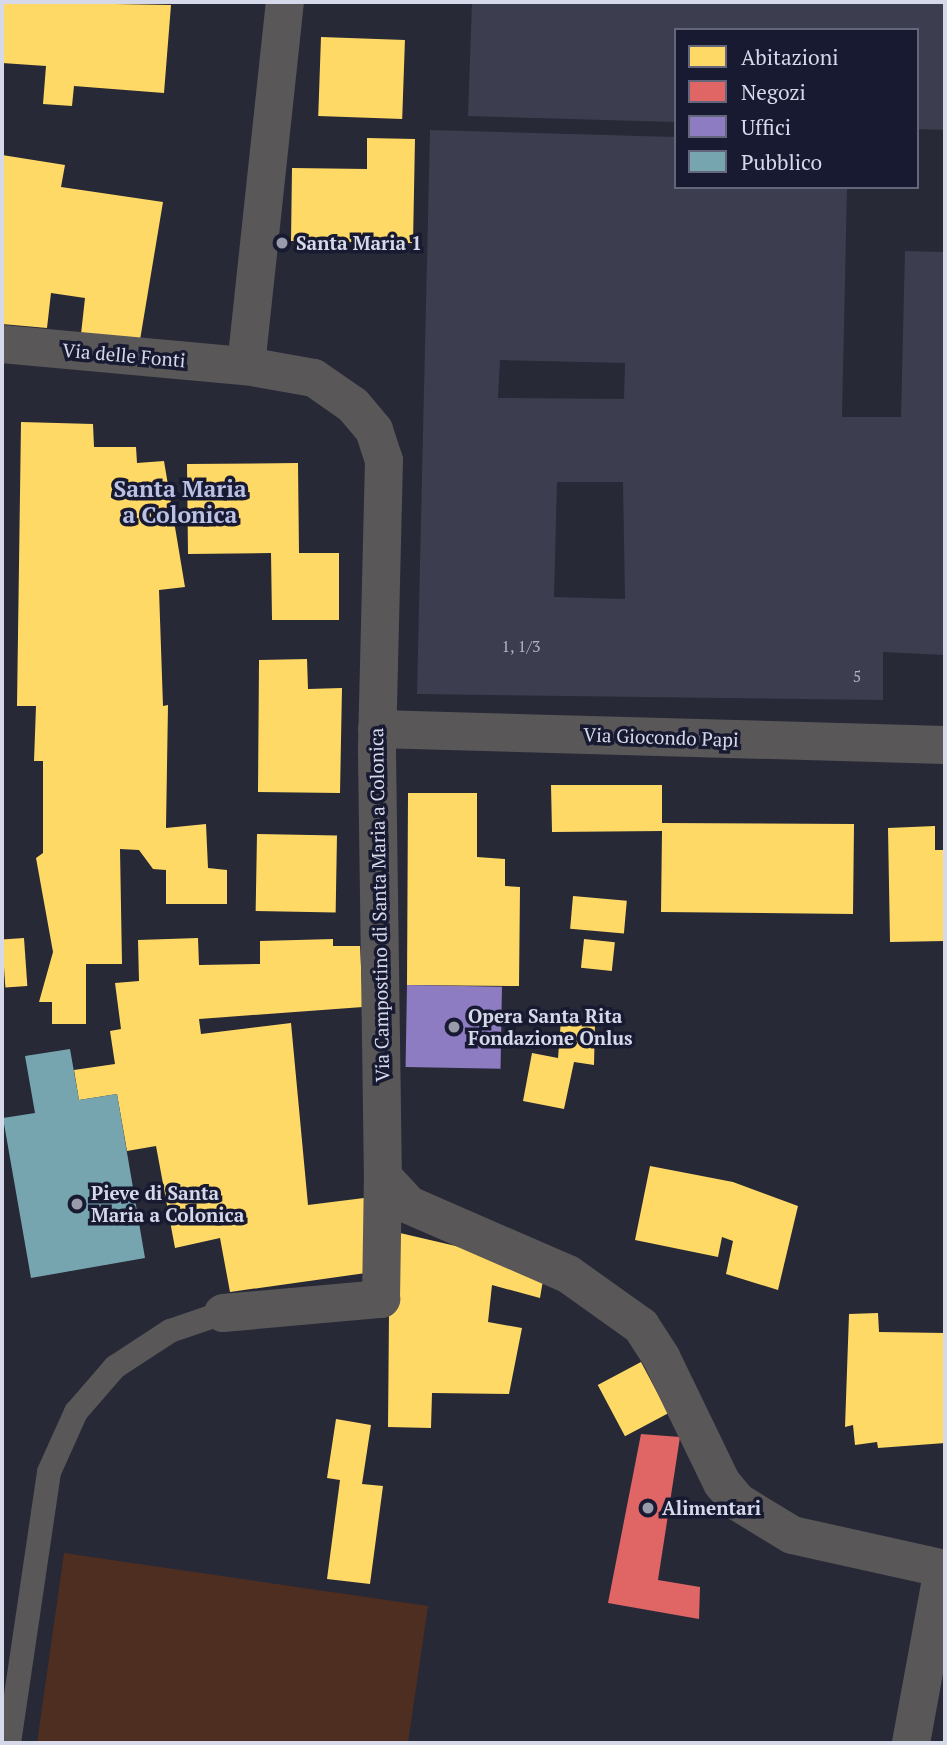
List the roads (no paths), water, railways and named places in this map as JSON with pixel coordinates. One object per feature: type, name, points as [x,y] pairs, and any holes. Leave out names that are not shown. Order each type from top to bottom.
[{"type":"street","points":[[246,366],[285,2]]},
{"type":"street","name":"Via delle Fonti","points":[[2,344],[246,366]]},
{"type":"street","name":"Via Campostino di Santa Maria a Colonica","points":[[223,1313],[381,1298],[383,1177],[377,729],[384,470],[374,430],[354,405],[314,378],[246,366]]},
{"type":"street","name":"Via Giocondo Papi","points":[[377,729],[945,745]]},
{"type":"street","points":[[383,1177],[409,1205],[568,1274],[640,1326],[677,1387],[722,1483],[738,1502],[793,1535],[944,1569],[911,1743]]},
{"type":"lane","points":[[9,1743],[49,1472],[76,1412],[115,1367],[170,1331],[223,1313]]},
{"type":"place","name":"Santa Maria 1","points":[[282,243]]},
{"type":"place","name":"Opera Santa Rita Fondazione Onlus","points":[[454,1027]]},
{"type":"place","name":"Pieve di Santa Maria a Colonica","points":[[77,1204]]},
{"type":"place","name":"Alimentari","points":[[648,1508]]},
{"type":"district","name":"Santa Maria a Colonica","points":[[180,502]]}]
